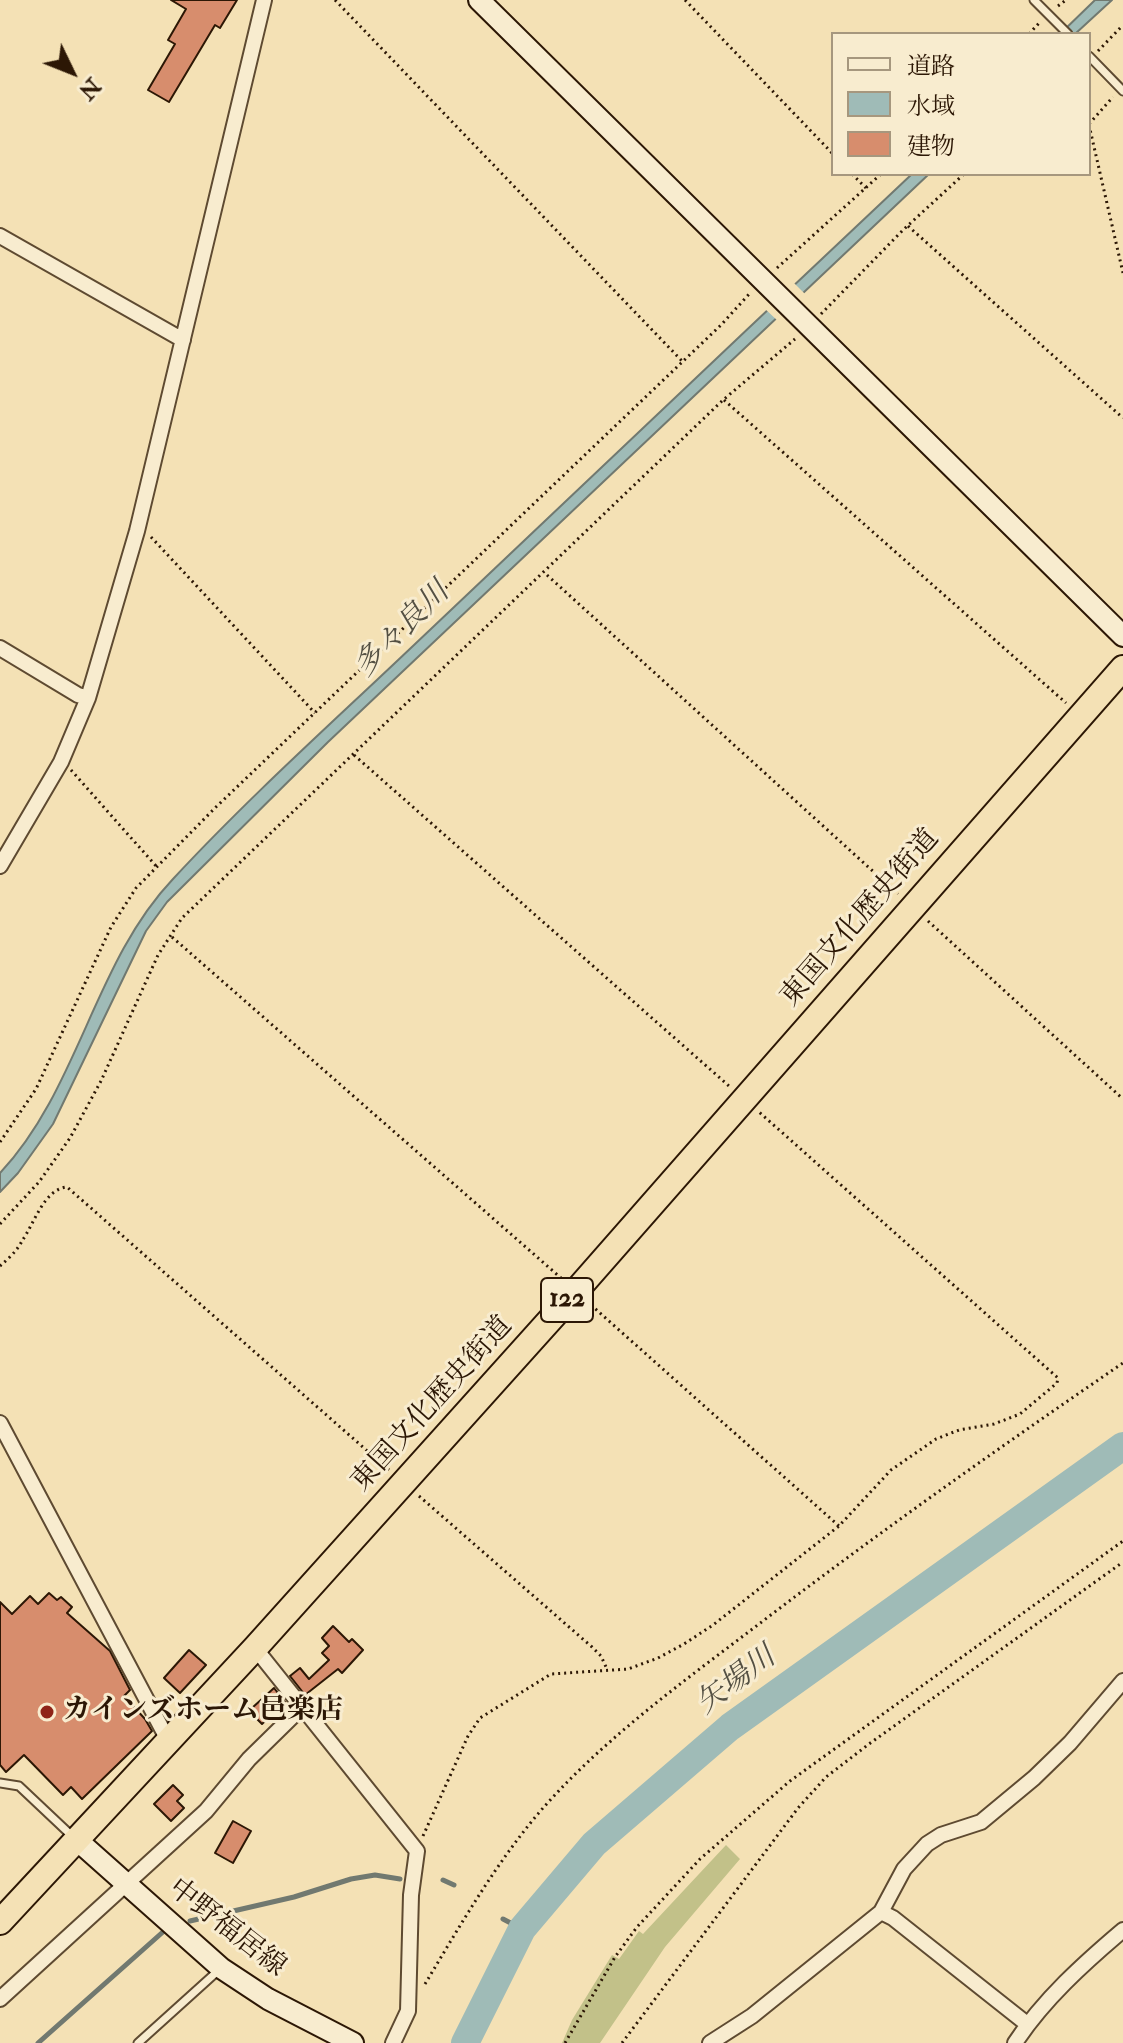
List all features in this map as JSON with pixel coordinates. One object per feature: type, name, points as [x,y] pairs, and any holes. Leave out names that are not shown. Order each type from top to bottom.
[{"type":"highway","name":"東国文化歴史街道","points":[[0,1922],[255,1648],[576,1291],[1123,668]]},
{"type":"street","points":[[0,866],[62,759],[88,698],[137,531],[264,0]]},
{"type":"street","points":[[479,0],[1123,636]]},
{"type":"street","points":[[0,236],[183,340]]},
{"type":"street","points":[[0,648],[88,698]]},
{"type":"street","points":[[0,1423],[169,1742]]},
{"type":"street","points":[[255,1648],[417,1851],[411,1895],[408,2011],[393,2043]]},
{"type":"street","points":[[710,2043],[752,2016],[881,1912],[904,1869],[927,1844],[941,1835],[981,1822],[1004,1804],[1070,1743],[1123,1681]]},
{"type":"street","points":[[0,1999],[206,1811],[249,1759],[302,1707]]},
{"type":"street","name":"中野福居線","points":[[77,1840],[221,1968],[268,1999],[353,2043]]},
{"type":"street","points":[[881,1912],[893,1918],[1027,2024]]},
{"type":"street","points":[[1015,2043],[1027,2024],[1094,1954],[1123,1930]]},
{"type":"lane","points":[[1034,0],[1066,32]]},
{"type":"lane","points":[[1091,58],[1122,90]]},
{"type":"lane","points":[[0,1783],[19,1786],[77,1840]]},
{"type":"lane","points":[[138,2043],[221,1968]]},
{"type":"path","points":[[335,0],[682,361]]},
{"type":"path","points":[[685,0],[831,152]]},
{"type":"path","points":[[1031,32],[1050,17]]},
{"type":"path","points":[[1091,56],[1123,25]]},
{"type":"path","points":[[1091,123],[1122,90]]},
{"type":"path","points":[[1091,134],[1123,273]]},
{"type":"path","points":[[854,176],[866,188]]},
{"type":"path","points":[[0,1142],[36,1089],[111,927],[136,888],[156,866],[879,176]]},
{"type":"path","points":[[0,1224],[39,1182],[70,1138],[101,1081],[158,955],[182,918],[723,400],[809,325],[962,176]]},
{"type":"path","points":[[908,226],[1123,418]]},
{"type":"path","points":[[723,400],[1080,716]]},
{"type":"path","points":[[137,531],[148,534],[315,713]]},
{"type":"path","points":[[547,575],[1123,1099]]},
{"type":"path","points":[[354,755],[1058,1378],[1057,1383],[1020,1414],[936,1439],[891,1470],[839,1526],[713,1625],[684,1644],[628,1669],[551,1674],[480,1718],[468,1736],[417,1851]]},
{"type":"path","points":[[62,759],[156,866]]},
{"type":"path","points":[[172,937],[839,1526]]},
{"type":"path","points":[[0,1266],[21,1244],[49,1198],[58,1188],[67,1187],[592,1647],[601,1656],[607,1671]]},
{"type":"path","points":[[408,2011],[489,1880],[543,1809],[602,1749],[689,1676],[867,1542],[1123,1363]]},
{"type":"path","points":[[565,2043],[615,1957],[637,1927],[700,1859],[746,1817],[803,1772],[1123,1541]]},
{"type":"path","points":[[622,2043],[798,1808],[826,1777],[1123,1562]]},
{"type":"shaded area","points":[[726,1845],[740,1859],[665,1947],[600,2043],[562,2043],[572,2020],[612,1955],[619,1959],[639,1931],[643,1934]]},
{"type":"water","points":[[1095,0],[1112,0],[1077,32],[1062,32]]},
{"type":"water","points":[[910,176],[927,176],[328,742],[167,902],[146,931],[53,1124],[18,1173],[0,1192],[0,1173],[27,1140],[49,1103],[104,986],[146,912],[173,879],[292,760]]},
{"type":"pier","points":[[793,282],[807,296],[779,322],[764,308]]},
{"type":"building","points":[[171,0],[237,0],[220,28],[215,25],[169,102],[148,90],[175,44],[168,40],[186,9]]},
{"type":"building","points":[[49,1593],[57,1600],[61,1597],[72,1607],[67,1613],[110,1651],[130,1690],[124,1696],[152,1731],[82,1799],[71,1787],[63,1795],[24,1755],[6,1772],[0,1765],[0,1602],[12,1614],[30,1596],[38,1604]]},
{"type":"building","points":[[333,1626],[349,1642],[352,1639],[363,1650],[342,1673],[338,1669],[305,1695],[290,1676],[300,1668],[309,1679],[329,1660],[322,1653],[329,1646],[322,1638]]},
{"type":"building","points":[[189,1650],[206,1665],[180,1693],[164,1678]]},
{"type":"building","points":[[274,1688],[285,1702],[262,1724],[251,1713],[255,1710],[252,1708]]},
{"type":"building","points":[[173,1785],[183,1795],[177,1801],[184,1808],[171,1821],[154,1804]]},
{"type":"building","points":[[233,1821],[251,1831],[233,1863],[215,1853]]},
{"type":"waterway","name":"矢場川","points":[[465,2043],[522,1929],[594,1844],[730,1727],[1123,1446]]},
{"type":"waterway","points":[[190,1921],[294,1897],[351,1879],[375,1875],[400,1879]]},
{"type":"waterway","points":[[443,1880],[454,1885]]},
{"type":"waterway","points":[[503,1919],[522,1929]]},
{"type":"waterway","points":[[38,2043],[164,1931]]},
{"type":"place","name":"カインズホーム邑楽店","points":[[47,1712]]},
{"type":"water label","name":"多々良川","points":[[403,631]]}]
